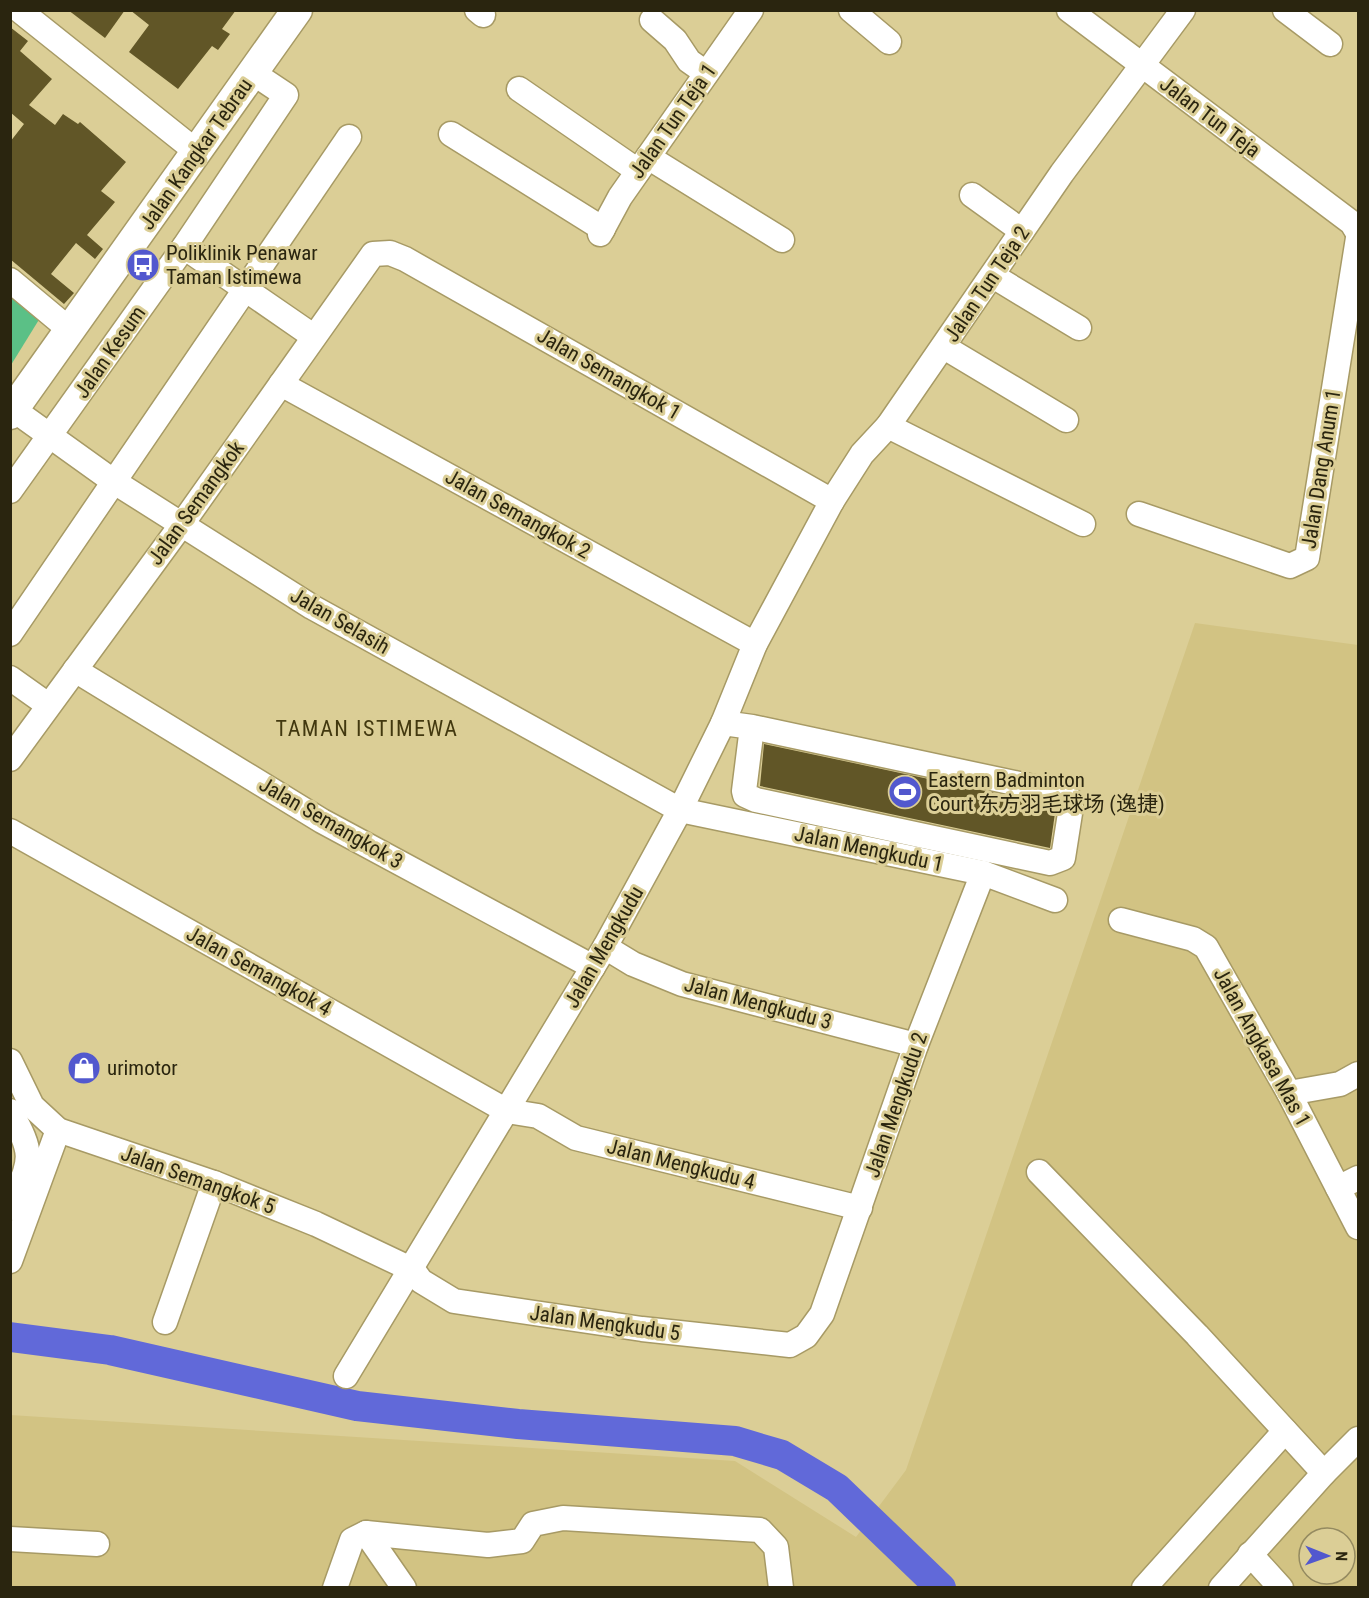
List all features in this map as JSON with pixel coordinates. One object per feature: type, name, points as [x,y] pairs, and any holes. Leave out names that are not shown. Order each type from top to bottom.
[{"type":"main road","name":"Jalan Kangkar Tebrau","points":[[12,412],[297,10]]},
{"type":"street","name":"Jalan Tun Teja 1","points":[[451,134],[601,232],[643,164],[751,10]]},
{"type":"street","points":[[851,10],[889,42]]},
{"type":"street","name":"Jalan Tun Teja","points":[[1069,10],[1357,229]]},
{"type":"street","name":"Jalan Tun Teja 2","points":[[832,501],[862,454],[888,426],[1022,231],[1183,10]]},
{"type":"street","points":[[1285,10],[1330,44]]},
{"type":"street","points":[[32,14],[197,152]]},
{"type":"street","points":[[652,20],[675,40],[689,61],[706,73]]},
{"type":"street","name":"Jalan Kesum","points":[[10,491],[51,437],[184,247],[286,95],[253,73]]},
{"type":"street","points":[[519,89],[643,164],[782,240]]},
{"type":"street","points":[[10,634],[349,137]]},
{"type":"street","points":[[972,195],[1022,231]]},
{"type":"street","name":"Jalan Dang Anum 1","points":[[1139,514],[1290,566],[1307,558],[1357,229]]},
{"type":"street","points":[[184,247],[313,336]]},
{"type":"street","name":"Jalan Semangkok","points":[[10,759],[182,524],[369,257],[384,252]]},
{"type":"street","name":"Jalan Semangkok 1","points":[[384,252],[405,259],[832,501]]},
{"type":"street","points":[[993,276],[1079,328]]},
{"type":"street","points":[[10,280],[70,330]]},
{"type":"street","points":[[944,347],[1066,420]]},
{"type":"street","name":"Jalan Semangkok 2","points":[[281,384],[755,644]]},
{"type":"street","name":"Jalan Selasih","points":[[12,412],[113,481],[312,607],[680,810]]},
{"type":"street","points":[[888,426],[1083,524]]},
{"type":"street","name":"Jalan Mengkudu","points":[[346,1376],[413,1270],[605,947],[680,810],[723,723],[755,644],[832,501]]},
{"type":"street","name":"Jalan Semangkok 3","points":[[75,670],[322,821],[593,968]]},
{"type":"street","points":[[10,678],[48,705]]},
{"type":"street","points":[[723,723],[752,727],[1061,793],[1069,798],[1071,807],[1063,858],[1050,862],[756,800],[745,795],[744,791],[752,727]]},
{"type":"street","name":"Jalan Mengkudu 1","points":[[680,810],[983,873],[1055,900]]},
{"type":"street","name":"Jalan Semangkok 4","points":[[10,831],[507,1111]]},
{"type":"street","name":"Jalan Mengkudu 2","points":[[806,1336],[822,1314],[916,1045],[983,873]]},
{"type":"street","name":"Jalan Angkasa Mas 1","points":[[1121,920],[1193,939],[1206,947],[1289,1093],[1348,1183],[1359,1227]]},
{"type":"street","name":"Jalan Mengkudu 3","points":[[605,947],[633,964],[682,984],[916,1045]]},
{"type":"street","name":"Jalan Semangkok 5","points":[[10,1061],[32,1106],[58,1131],[214,1183],[316,1224],[413,1270]]},
{"type":"street","points":[[1289,1093],[1340,1084],[1359,1074]]},
{"type":"street","points":[[10,1111],[25,1135],[30,1155],[10,1208]]},
{"type":"street","name":"Jalan Mengkudu 4","points":[[507,1111],[538,1116],[576,1138],[860,1208]]},
{"type":"street","points":[[10,1262],[58,1131]]},
{"type":"street","points":[[1039,1172],[1197,1335],[1324,1473]]},
{"type":"street","points":[[165,1322],[214,1183]]},
{"type":"street","name":"Jalan Mengkudu 5","points":[[413,1270],[422,1281],[454,1301],[642,1329],[790,1345],[806,1336]]},
{"type":"street","points":[[1144,1587],[1285,1431]]},
{"type":"street","points":[[1221,1587],[1324,1473],[1359,1439]]},
{"type":"street","points":[[335,1587],[352,1540],[366,1533],[488,1545],[522,1541],[534,1524],[562,1518],[760,1530],[776,1547],[781,1587]]},
{"type":"street","points":[[366,1533],[404,1587]]},
{"type":"street","points":[[10,1539],[97,1544]]},
{"type":"street","points":[[1250,1554],[1281,1587]]},
{"type":"shaded area","points":[[1195,623],[1358,645],[1358,1587],[11,1587],[10,1415],[735,1461],[856,1537],[906,1470]]},
{"type":"green space","points":[[11,293],[40,318],[11,365]]},
{"type":"building","points":[[68,10],[125,10],[105,38]]},
{"type":"building","points":[[130,10],[236,10],[222,29],[230,34],[218,50],[212,46],[178,89],[129,52],[149,25]]},
{"type":"building","points":[[10,27],[28,41],[20,51],[52,79],[29,105],[55,125],[63,114],[78,124],[80,122],[126,162],[101,191],[115,202],[87,235],[103,249],[95,259],[76,243],[51,274],[74,293],[64,304],[10,259],[10,142],[24,124],[10,112]]},
{"type":"building","name":"Eastern Badminton Court 东方羽毛球场 (逸捷)","points":[[764,744],[1056,806],[1050,848],[760,786]]},
{"type":"waterway","points":[[10,1337],[110,1350],[357,1406],[518,1424],[735,1441],[782,1455],[837,1488],[941,1588]]},
{"type":"place","name":"Poliklinik Penawar Taman Istimewa","points":[[143,265]]},
{"type":"place","name":"Eastern Badminton Court 东方羽毛球场 (逸捷)","points":[[905,792]]},
{"type":"place","name":"urimotor","points":[[84,1068]]},
{"type":"district","name":"TAMAN ISTIMEWA","points":[[367,728]]}]
